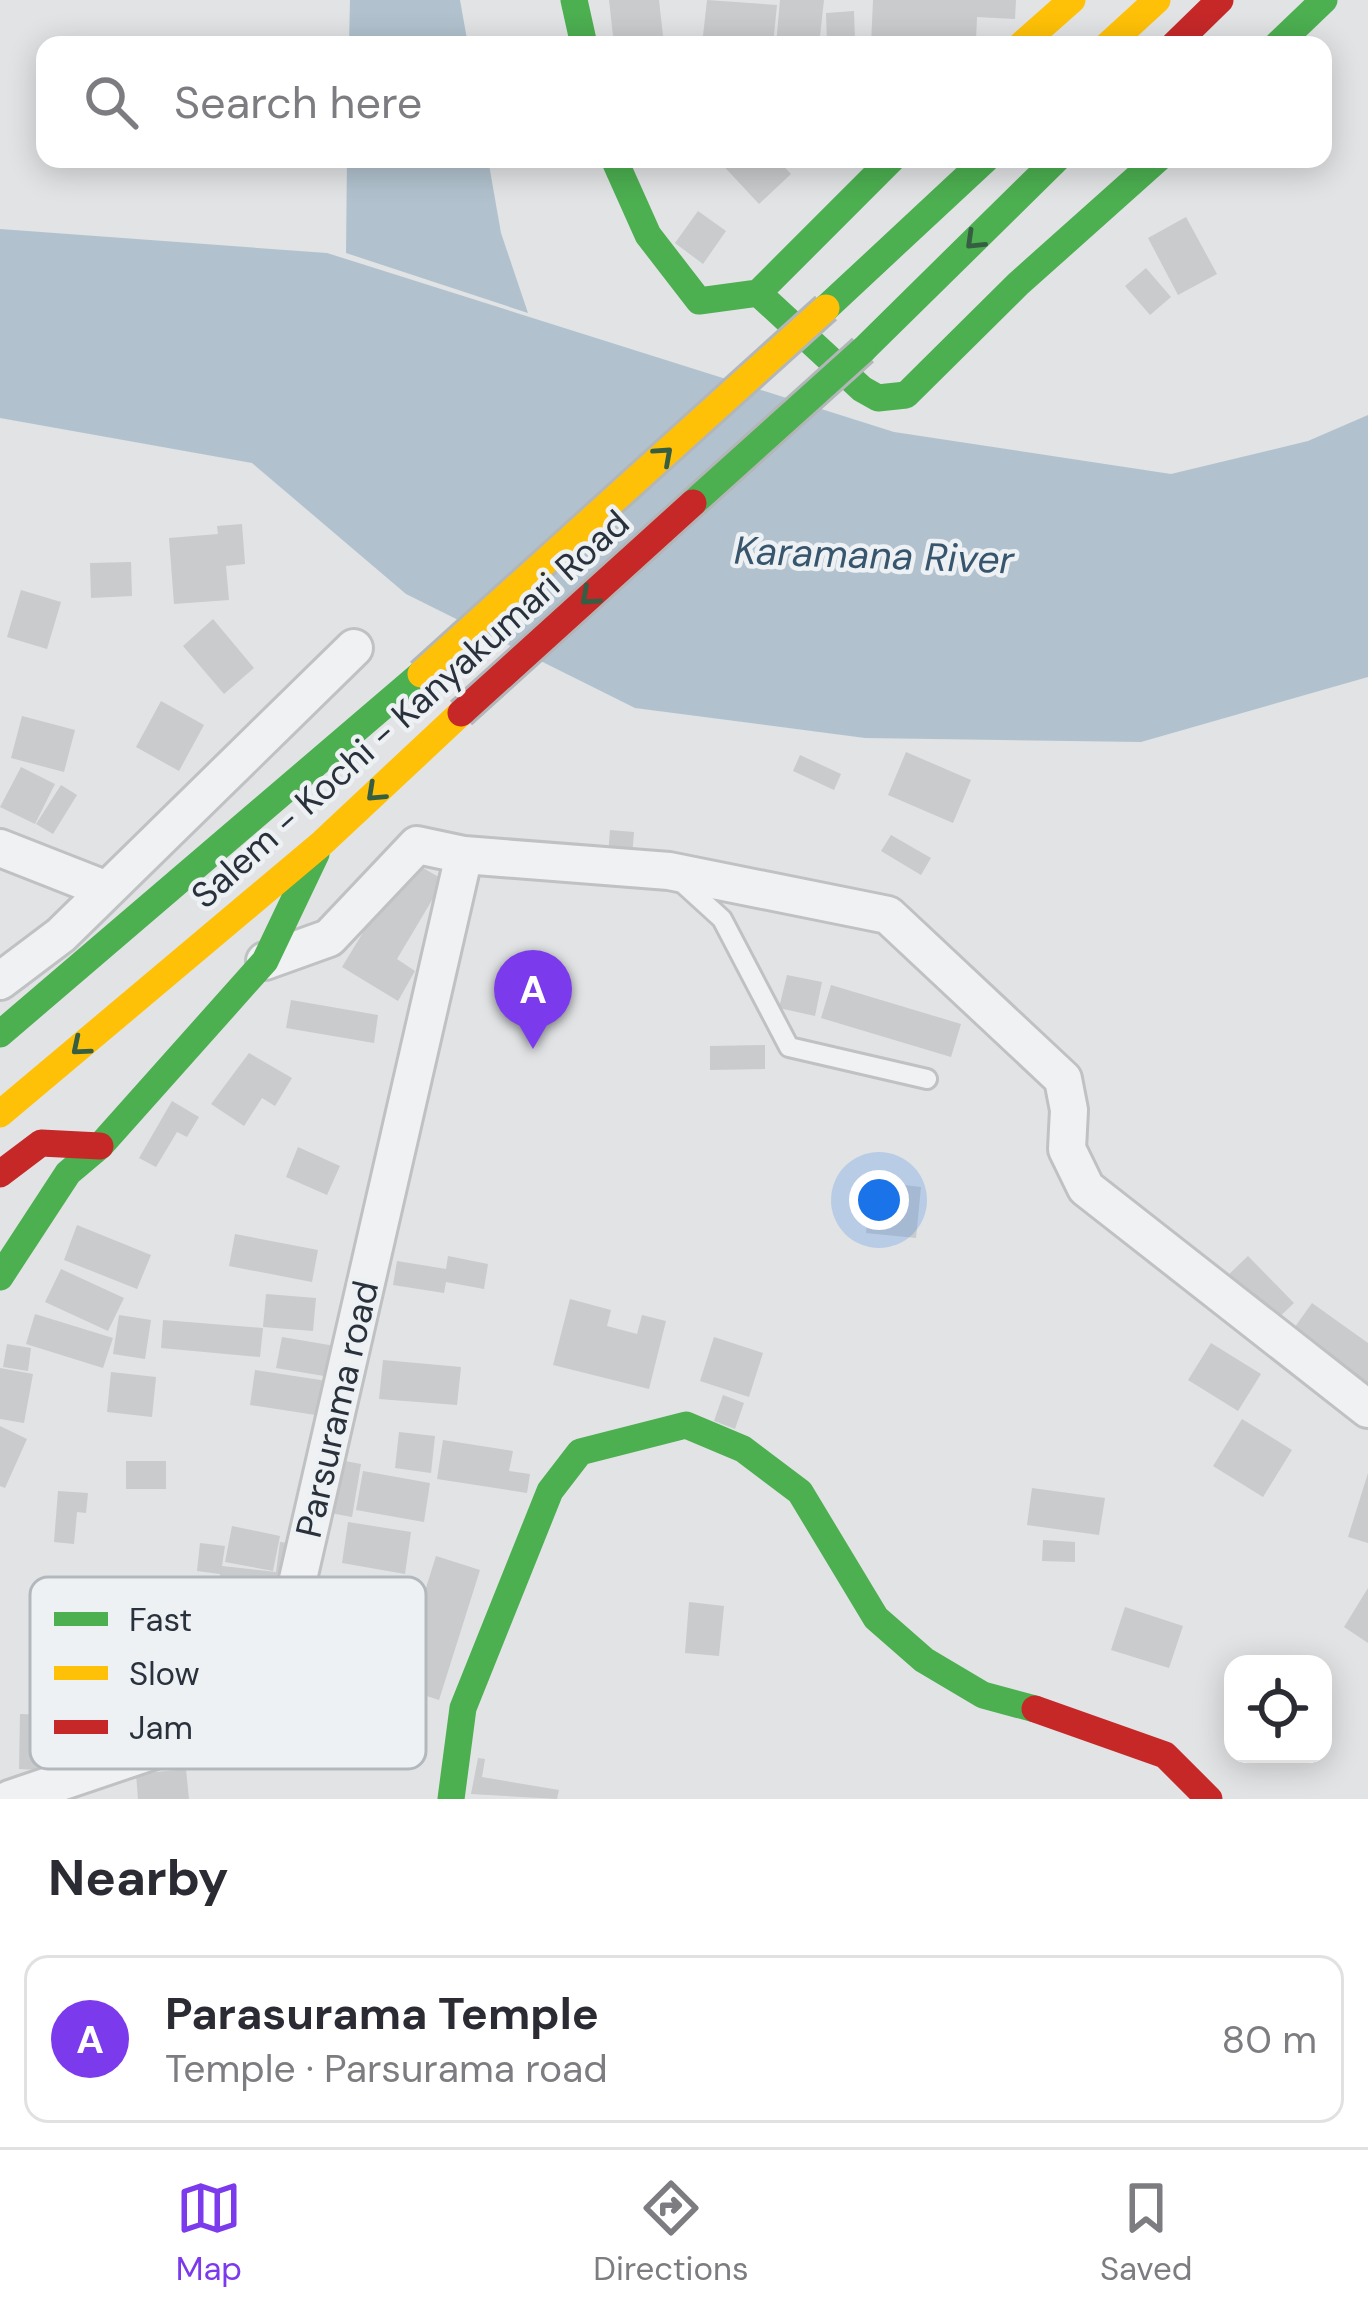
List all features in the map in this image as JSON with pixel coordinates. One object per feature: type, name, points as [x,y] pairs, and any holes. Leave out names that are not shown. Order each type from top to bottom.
[{"type":"main road","points":[[574,0],[582,36]]},
{"type":"main road","points":[[1031,36],[1072,0]]},
{"type":"main road","points":[[1118,36],[1156,0]]},
{"type":"main road","points":[[1183,36],[1220,0]]},
{"type":"main road","points":[[1286,36],[1324,0]]},
{"type":"main road","points":[[617,168],[640,226],[678,281],[699,301],[758,293],[883,168]]},
{"type":"main road","name":"Salem - Kochi - Kanyakumari Road","points":[[0,1034],[421,674],[976,168]]},
{"type":"main road","name":"Salem - Kochi - Kanyakumari Road","points":[[0,1114],[321,844],[863,350],[1049,168]]},
{"type":"main road","points":[[758,293],[862,389],[878,398],[906,395],[1018,284],[1148,168]]},
{"type":"main road","points":[[0,1277],[68,1173],[100,1146],[265,961],[321,844]]},
{"type":"main road","points":[[0,1174],[40,1143],[100,1146]]},
{"type":"main road","points":[[452,1799],[463,1708],[550,1490],[580,1452],[686,1425],[743,1449],[800,1492],[876,1618],[924,1660],[983,1695],[1082,1720],[1165,1755],[1209,1799]]},
{"type":"street","points":[[0,980],[61,934],[355,648]]},
{"type":"street","points":[[265,961],[328,938],[417,845],[464,854],[669,871],[888,915],[1063,1078],[1069,1110],[1067,1149],[1086,1188],[1368,1409]]},
{"type":"street","points":[[0,848],[106,890]]},
{"type":"street","name":"Parsurama road","points":[[298,1577],[464,854]]},
{"type":"street","name":"Parsurama road","points":[[17,1798],[97,1769]]},
{"type":"lane","points":[[669,871],[722,919],[789,1047],[928,1079]]},
{"type":"water","points":[[350,0],[460,0],[466,36],[349,36]]},
{"type":"water","points":[[347,168],[490,168],[501,233],[528,313],[346,253]]},
{"type":"water","name":"Karamana River","points":[[0,229],[327,253],[894,432],[1171,474],[1308,441],[1368,415],[1368,677],[1141,742],[865,738],[635,708],[406,594],[252,463],[0,418]]},
{"type":"building","points":[[609,0],[659,0],[663,36],[613,36]]},
{"type":"building","points":[[707,0],[777,5],[774,36],[703,36]]},
{"type":"building","points":[[780,0],[824,0],[820,36],[777,36]]},
{"type":"building","points":[[873,0],[1016,0],[1015,19],[977,17],[976,36],[871,36]]},
{"type":"building","points":[[854,11],[855,36],[827,36],[826,13]]},
{"type":"building","points":[[725,168],[785,168],[791,174],[759,204]]},
{"type":"building","points":[[698,211],[726,231],[703,264],[675,243]]},
{"type":"building","points":[[1186,217],[1217,274],[1178,295],[1148,238]]},
{"type":"building","points":[[1146,268],[1171,297],[1150,315],[1125,286]]},
{"type":"building","points":[[242,524],[245,564],[226,566],[229,600],[174,604],[169,538],[218,534],[217,526]]},
{"type":"building","points":[[131,562],[132,596],[91,598],[90,563]]},
{"type":"building","points":[[21,590],[61,602],[47,649],[7,637]]},
{"type":"building","points":[[213,619],[254,668],[224,694],[183,646]]},
{"type":"building","points":[[161,701],[204,725],[179,771],[136,747]]},
{"type":"building","points":[[22,716],[75,730],[64,772],[11,758]]},
{"type":"building","points":[[906,752],[971,780],[953,823],[888,795]]},
{"type":"building","points":[[800,755],[841,774],[834,790],[793,771]]},
{"type":"building","points":[[21,767],[55,784],[35,824],[0,807]]},
{"type":"building","points":[[61,785],[77,795],[53,834],[36,824]]},
{"type":"building","points":[[610,830],[634,832],[632,858],[608,856]]},
{"type":"building","points":[[891,835],[931,858],[921,875],[881,851]]},
{"type":"building","points":[[416,864],[444,880],[397,959],[415,971],[398,1001],[342,967],[387,893],[395,898]]},
{"type":"building","points":[[787,975],[822,982],[815,1016],[779,1008]]},
{"type":"building","points":[[831,985],[961,1024],[951,1057],[821,1018]]},
{"type":"building","points":[[291,1000],[378,1015],[374,1043],[286,1028]]},
{"type":"building","points":[[765,1045],[765,1069],[710,1070],[710,1046]]},
{"type":"building","points":[[249,1053],[292,1078],[275,1106],[262,1098],[244,1126],[211,1104]]},
{"type":"building","points":[[172,1101],[199,1117],[187,1137],[177,1132],[156,1167],[139,1158]]},
{"type":"building","points":[[298,1147],[340,1166],[327,1195],[286,1177]]},
{"type":"building","points":[[871,1181],[921,1187],[916,1238],[866,1233]]},
{"type":"building","points":[[77,1225],[151,1255],[137,1289],[64,1260]]},
{"type":"building","points":[[235,1234],[318,1250],[312,1282],[229,1266]]},
{"type":"building","points":[[448,1256],[488,1264],[484,1289],[446,1282],[444,1293],[393,1285],[397,1261],[446,1269]]},
{"type":"building","points":[[1248,1256],[1294,1303],[1270,1326],[1224,1279]]},
{"type":"building","points":[[61,1269],[124,1298],[108,1331],[45,1302]]},
{"type":"building","points":[[266,1294],[316,1298],[313,1331],[263,1327]]},
{"type":"building","points":[[570,1299],[611,1310],[607,1326],[637,1334],[642,1315],[666,1321],[649,1389],[553,1365]]},
{"type":"building","points":[[1312,1303],[1368,1343],[1368,1385],[1292,1331]]},
{"type":"building","points":[[35,1314],[113,1338],[103,1368],[26,1344]]},
{"type":"building","points":[[119,1315],[151,1320],[145,1359],[113,1354]]},
{"type":"building","points":[[163,1320],[263,1328],[260,1357],[161,1348]]},
{"type":"building","points":[[282,1337],[335,1346],[330,1377],[276,1368]]},
{"type":"building","points":[[714,1337],[763,1353],[749,1397],[700,1381]]},
{"type":"building","points":[[1211,1343],[1261,1374],[1238,1411],[1188,1380]]},
{"type":"building","points":[[7,1344],[31,1348],[28,1371],[3,1367]]},
{"type":"building","points":[[383,1360],[461,1367],[457,1405],[379,1399]]},
{"type":"building","points":[[0,1368],[33,1374],[24,1423],[0,1419]]},
{"type":"building","points":[[255,1370],[327,1381],[322,1416],[250,1405]]},
{"type":"building","points":[[111,1372],[156,1377],[152,1417],[107,1412]]},
{"type":"building","points":[[723,1395],[744,1403],[735,1429],[714,1421]]},
{"type":"building","points":[[1242,1419],[1292,1450],[1263,1497],[1213,1466]]},
{"type":"building","points":[[0,1426],[27,1439],[5,1488],[0,1486]]},
{"type":"building","points":[[399,1432],[435,1436],[431,1473],[395,1468]]},
{"type":"building","points":[[443,1440],[513,1451],[509,1471],[530,1474],[527,1493],[437,1479]]},
{"type":"building","points":[[329,1458],[361,1464],[352,1517],[319,1511]]},
{"type":"building","points":[[126,1461],[166,1461],[166,1489],[126,1489]]},
{"type":"building","points":[[363,1471],[430,1483],[424,1522],[356,1510]]},
{"type":"building","points":[[1368,1473],[1368,1543],[1348,1537]]},
{"type":"building","points":[[1032,1488],[1105,1498],[1099,1535],[1027,1525]]},
{"type":"building","points":[[58,1491],[88,1493],[86,1513],[77,1512],[74,1544],[54,1542]]},
{"type":"building","points":[[348,1522],[411,1532],[405,1574],[342,1563]]},
{"type":"building","points":[[232,1526],[280,1536],[273,1571],[225,1562]]},
{"type":"building","points":[[1043,1540],[1075,1542],[1075,1562],[1042,1561]]},
{"type":"building","points":[[280,1542],[299,1544],[295,1577],[220,1577],[197,1571],[200,1543],[225,1546],[222,1566],[276,1572]]},
{"type":"building","points":[[436,1556],[480,1570],[439,1700],[426,1696],[426,1588]]},
{"type":"building","points":[[1368,1588],[1368,1643],[1344,1627]]},
{"type":"building","points":[[689,1602],[724,1606],[719,1656],[685,1653]]},
{"type":"building","points":[[1125,1607],[1183,1626],[1169,1668],[1111,1650]]},
{"type":"building","points":[[20,1714],[30,1714],[30,1769],[64,1771],[19,1769]]},
{"type":"building","points":[[478,1758],[485,1759],[482,1777],[559,1790],[557,1799],[471,1794]]},
{"type":"building","points":[[186,1769],[189,1799],[138,1799],[136,1774]]},
{"type":"traffic: fast","points":[[574,0],[582,36]]},
{"type":"traffic: fast","points":[[1286,36],[1324,0]]},
{"type":"traffic: fast","points":[[618,168],[648,235],[699,301],[758,293],[883,168]]},
{"type":"traffic: fast","points":[[826,308],[976,168]]},
{"type":"traffic: fast","points":[[863,350],[1048,168]]},
{"type":"traffic: fast","points":[[758,293],[862,389],[878,398],[906,395],[1018,284],[1148,168]]},
{"type":"traffic: fast","points":[[693,503],[863,350]]},
{"type":"traffic: fast","points":[[0,1034],[421,674]]},
{"type":"traffic: fast","points":[[0,1277],[68,1173],[100,1146],[265,961],[316,854]]},
{"type":"traffic: fast","points":[[451,1799],[463,1708],[550,1491],[580,1452],[686,1425],[743,1449],[800,1492],[876,1618],[924,1660],[983,1695],[1035,1709]]},
{"type":"traffic: slow","points":[[1031,36],[1072,0]]},
{"type":"traffic: slow","points":[[1118,36],[1157,0]]},
{"type":"traffic: slow","points":[[421,674],[826,308]]},
{"type":"traffic: slow","points":[[0,1114],[321,844],[461,713]]},
{"type":"traffic: jam","points":[[1183,36],[1220,0]]},
{"type":"traffic: jam","points":[[461,713],[693,503]]},
{"type":"traffic: jam","points":[[0,1174],[41,1143],[100,1146]]},
{"type":"traffic: jam","points":[[1035,1709],[1165,1755],[1209,1799]]},
{"type":"place","name":"Parasurama Temple","points":[[533,1049]]}]
